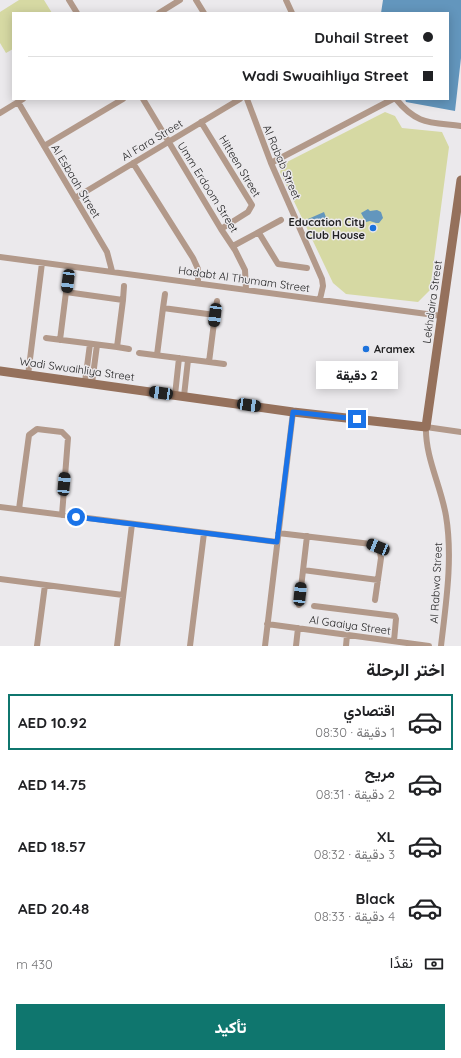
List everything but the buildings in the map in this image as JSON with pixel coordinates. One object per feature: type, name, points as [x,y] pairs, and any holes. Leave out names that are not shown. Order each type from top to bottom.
[{"type":"street","points":[[69,0],[76,12]]},
{"type":"street","points":[[161,12],[180,0]]},
{"type":"street","points":[[196,0],[203,12]]},
{"type":"street","points":[[286,0],[292,12]]},
{"type":"street","points":[[0,113],[21,100]]},
{"type":"street","name":"Al Esbaah Street","points":[[21,100],[44,146],[107,252],[112,272]]},
{"type":"street","points":[[44,146],[120,100]]},
{"type":"street","name":"Umm Erdoom Street","points":[[143,100],[234,248],[245,270],[246,289]]},
{"type":"street","name":"Al Fara Street","points":[[75,198],[238,100]]},
{"type":"street","name":"Al Rabab Street","points":[[247,100],[271,163],[323,283],[320,299]]},
{"type":"street","points":[[271,163],[392,100]]},
{"type":"street","points":[[395,100],[407,112],[419,120],[461,126]]},
{"type":"street","name":"Hitteen Street","points":[[201,122],[252,205],[248,212],[221,229]]},
{"type":"street","points":[[133,163],[193,258],[198,269],[198,283]]},
{"type":"street","name":"Lekhdaira Street","points":[[426,427],[461,180]]},
{"type":"street","points":[[234,248],[281,220]]},
{"type":"street","points":[[259,233],[278,264],[307,268]]},
{"type":"street","name":"Hadabt Al Thumam Street","points":[[0,257],[442,316]]},
{"type":"street","points":[[28,374],[42,263]]},
{"type":"street","points":[[60,340],[68,281]]},
{"type":"street","points":[[117,347],[124,286]]},
{"type":"street","points":[[66,292],[123,300]]},
{"type":"street","points":[[157,356],[165,294]]},
{"type":"street","points":[[209,362],[216,301]]},
{"type":"street","points":[[163,308],[215,315]]},
{"type":"street","points":[[46,338],[129,349]]},
{"type":"street","points":[[89,383],[93,344]]},
{"type":"street","points":[[139,353],[224,364]]},
{"type":"street","points":[[179,395],[180,358]]},
{"type":"street","points":[[179,395],[188,360]]},
{"type":"street","name":"Wadi Swuaihliya Street","points":[[0,372],[28,374],[293,412],[461,432]]},
{"type":"street","points":[[265,646],[293,412]]},
{"type":"street","name":"Al Rabwa Street","points":[[426,427],[426,440],[441,490],[449,538],[449,559],[441,646]]},
{"type":"street","points":[[19,509],[29,435],[38,429],[62,432],[68,438],[62,515]]},
{"type":"street","points":[[0,507],[277,542]]},
{"type":"street","points":[[117,646],[132,524]]},
{"type":"street","points":[[278,532],[371,544],[378,547],[381,558],[374,600]]},
{"type":"street","points":[[190,646],[204,533]]},
{"type":"street","points":[[299,605],[306,536]]},
{"type":"street","points":[[303,570],[378,580]]},
{"type":"street","points":[[0,578],[123,595]]},
{"type":"street","points":[[37,646],[45,585]]},
{"type":"street","points":[[314,606],[393,615],[396,620],[394,641]]},
{"type":"street","name":"Al Gaaiya Street","points":[[267,624],[394,641],[408,645],[429,646]]},
{"type":"street","points":[[296,646],[298,628]]},
{"type":"street","points":[[346,646],[347,635]]},
{"type":"green space","points":[[19,0],[44,0],[51,12],[12,12],[12,50],[6,53],[0,43],[0,12]]},
{"type":"green space","name":"Education City Club House","points":[[385,112],[395,116],[402,128],[442,132],[449,147],[430,290],[418,302],[346,294],[333,283],[280,172],[283,164]]},
{"type":"water","points":[[383,0],[461,0],[461,58],[455,111],[406,102],[405,100],[449,100],[449,12],[381,12]]},
{"type":"water","points":[[368,209],[370,211],[377,210],[381,212],[383,218],[379,223],[370,221],[366,222],[361,213]]},
{"type":"water","points":[[324,212],[327,220],[312,227],[308,219]]},
{"type":"place","name":"Education City Club House","points":[[373,228]]},
{"type":"place","name":"Aramex","points":[[366,349]]},
{"type":"route","points":[[76,517],[277,542],[293,412],[357,419]]}]
